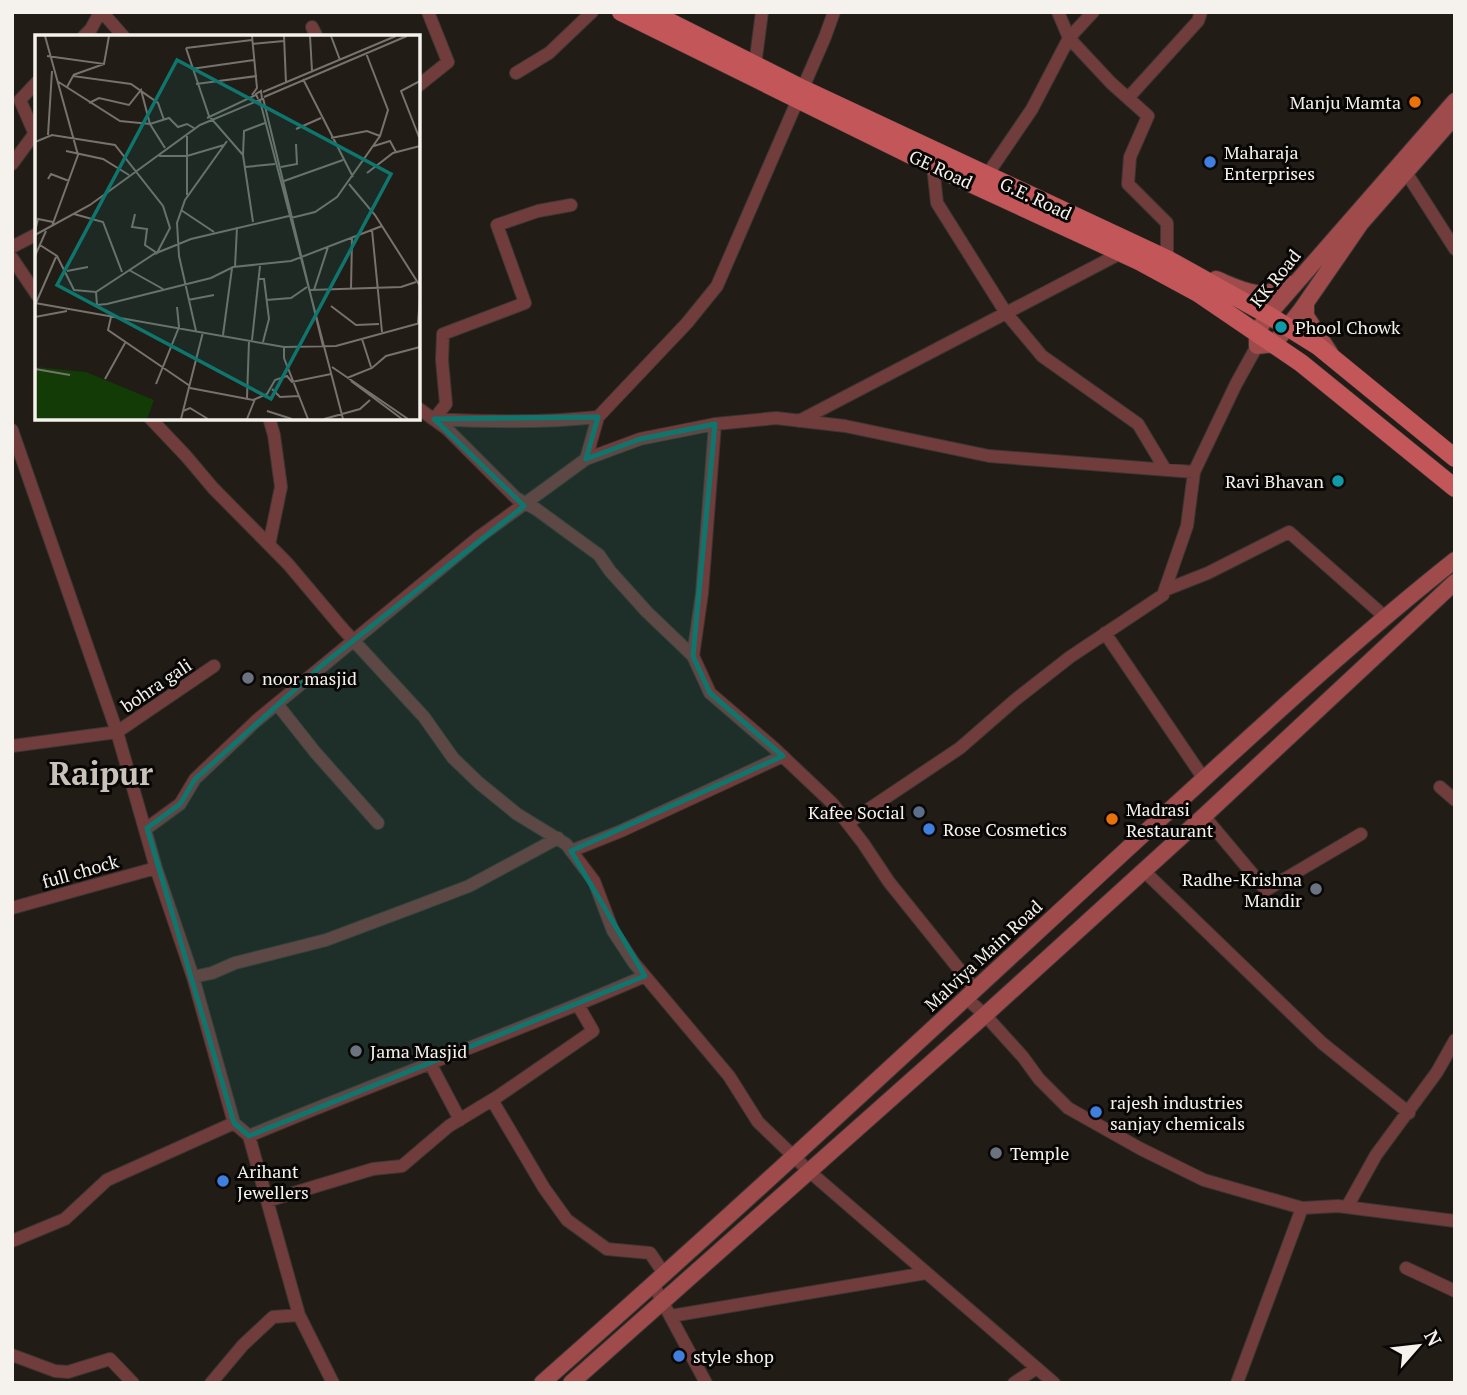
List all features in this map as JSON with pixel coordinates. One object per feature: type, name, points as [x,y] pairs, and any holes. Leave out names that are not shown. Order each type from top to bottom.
[{"type":"main road","name":"GE Road","points":[[621,12],[800,95],[933,166],[1121,253],[1166,267],[1263,341],[1301,363],[1455,488]]},
{"type":"main road","name":"G.E. Road","points":[[650,12],[755,65],[800,95],[987,175],[1166,267],[1190,272],[1268,315],[1318,346],[1455,458]]},
{"type":"street","points":[[85,35],[101,12],[122,35]]},
{"type":"street","points":[[420,84],[448,62],[428,12]]},
{"type":"street","points":[[516,73],[550,53],[592,12]]},
{"type":"street","points":[[755,65],[762,12]]},
{"type":"street","points":[[586,459],[598,417],[687,323],[717,286],[834,12]]},
{"type":"street","points":[[1058,12],[1069,37],[1111,83],[1148,116],[1130,157],[1128,184],[1167,223],[1166,267]]},
{"type":"street","points":[[987,175],[1032,109],[1069,37],[1093,12]]},
{"type":"street","points":[[1128,99],[1198,21],[1201,12]]},
{"type":"street","points":[[35,84],[20,100],[35,134]]},
{"type":"street","name":"KK Road","points":[[1263,341],[1287,327],[1361,223],[1455,101]]},
{"type":"street","name":"KK Road","points":[[1263,341],[1268,315],[1297,281],[1403,167],[1455,116]]},
{"type":"street","points":[[12,164],[35,137]]},
{"type":"street","points":[[933,166],[937,204],[1006,313],[1042,356],[1138,424],[1165,469]]},
{"type":"street","points":[[1403,167],[1455,249]]},
{"type":"street","points":[[434,419],[446,404],[442,360],[443,334],[525,303],[497,225],[538,211],[571,205]]},
{"type":"street","points":[[12,247],[35,235]]},
{"type":"street","points":[[799,421],[1121,253]]},
{"type":"street","points":[[12,258],[35,292]]},
{"type":"street","points":[[1190,272],[1205,274],[1258,295],[1277,291],[1297,281]]},
{"type":"street","points":[[1306,303],[1306,316],[1337,362]]},
{"type":"street","points":[[848,823],[960,748],[1015,700],[1163,594],[1187,526],[1194,472],[1236,384],[1263,341]]},
{"type":"street","points":[[420,409],[484,465],[516,498],[599,555],[647,612],[693,656],[710,693],[832,803],[985,1015],[1039,1079],[1068,1108],[1204,1180],[1302,1208],[1347,1207],[1455,1221]]},
{"type":"street","points":[[434,419],[552,422],[598,417]]},
{"type":"street","points":[[146,828],[180,804],[195,779],[277,704],[479,537],[586,459],[640,439],[715,424],[776,418],[845,426],[989,456],[1194,472]]},
{"type":"street","points":[[152,420],[424,717],[453,758],[517,814],[566,844],[594,881],[613,931],[645,976],[729,1076],[758,1122],[810,1172],[1054,1383]]},
{"type":"street","points":[[269,545],[281,487],[270,420]]},
{"type":"street","points":[[693,656],[703,580],[715,424]]},
{"type":"street","points":[[12,430],[117,732],[156,868],[193,977],[234,1123],[248,1136],[299,1315],[333,1383]]},
{"type":"street","points":[[1423,432],[1444,440],[1455,449]]},
{"type":"street","points":[[1165,590],[1208,573],[1289,532],[1384,616]]},
{"type":"street","name":"Malviya Main Road","points":[[542,1383],[659,1280],[1384,616],[1455,560]]},
{"type":"street","points":[[571,1383],[667,1309],[810,1172],[1144,871],[1455,582]]},
{"type":"street","points":[[1105,633],[1204,779]]},
{"type":"street","name":"bohra gali","points":[[117,732],[214,666]]},
{"type":"street","points":[[277,704],[378,823]]},
{"type":"street","points":[[12,746],[117,732]]},
{"type":"street","points":[[571,851],[621,831],[783,756]]},
{"type":"street","points":[[1440,787],[1455,800]]},
{"type":"street","points":[[1204,816],[1266,890],[1361,834]]},
{"type":"street","points":[[193,977],[235,963],[326,940],[422,904],[469,886],[558,838]]},
{"type":"street","name":"full chock","points":[[12,908],[156,868]]},
{"type":"street","points":[[1144,871],[1322,1043],[1409,1113]]},
{"type":"street","points":[[248,1136],[645,976]]},
{"type":"street","points":[[267,1201],[373,1169],[402,1166],[460,1120],[593,1031],[578,1005]]},
{"type":"street","points":[[1347,1207],[1376,1155],[1409,1113],[1455,1040]]},
{"type":"street","points":[[430,1063],[460,1120]]},
{"type":"street","points":[[492,1101],[544,1188],[567,1220],[607,1249],[650,1253],[667,1309],[706,1383]]},
{"type":"street","points":[[12,1241],[65,1219],[107,1180],[234,1123]]},
{"type":"street","points":[[1237,1383],[1302,1208]]},
{"type":"street","points":[[1406,1268],[1455,1291]]},
{"type":"street","points":[[667,1309],[926,1273]]},
{"type":"street","points":[[211,1383],[243,1345],[272,1317],[299,1315]]},
{"type":"street","points":[[12,1355],[53,1377],[110,1359],[133,1383]]},
{"type":"street","points":[[1014,1383],[1037,1368]]},
{"type":"highlighted area","points":[[598,417],[586,459],[640,439],[715,424],[693,656],[710,693],[783,756],[571,851],[645,976],[249,1136],[234,1123],[147,828],[180,804],[195,779],[322,665],[524,506],[434,419]]},
{"type":"place","name":"Manju Mamta","points":[[1415,102]]},
{"type":"place","name":"Maharaja Enterprises","points":[[1210,162]]},
{"type":"place","name":"Phool Chowk","points":[[1281,327]]},
{"type":"place","name":"Ravi Bhavan","points":[[1338,481]]},
{"type":"place","name":"noor masjid","points":[[248,678]]},
{"type":"place","name":"Kafee Social","points":[[919,812]]},
{"type":"place","name":"Madrasi Restaurant","points":[[1112,819]]},
{"type":"place","name":"Rose Cosmetics","points":[[929,829]]},
{"type":"place","name":"Radhe-Krishna Mandir","points":[[1316,889]]},
{"type":"place","name":"Jama Masjid","points":[[356,1051]]},
{"type":"place","name":"rajesh industries sanjay chemicals","points":[[1096,1112]]},
{"type":"place","name":"Temple","points":[[996,1153]]},
{"type":"place","name":"Arihant Jewellers","points":[[223,1181]]},
{"type":"place","name":"style shop","points":[[679,1356]]},
{"type":"district","name":"Raipur","points":[[101,773]]}]
